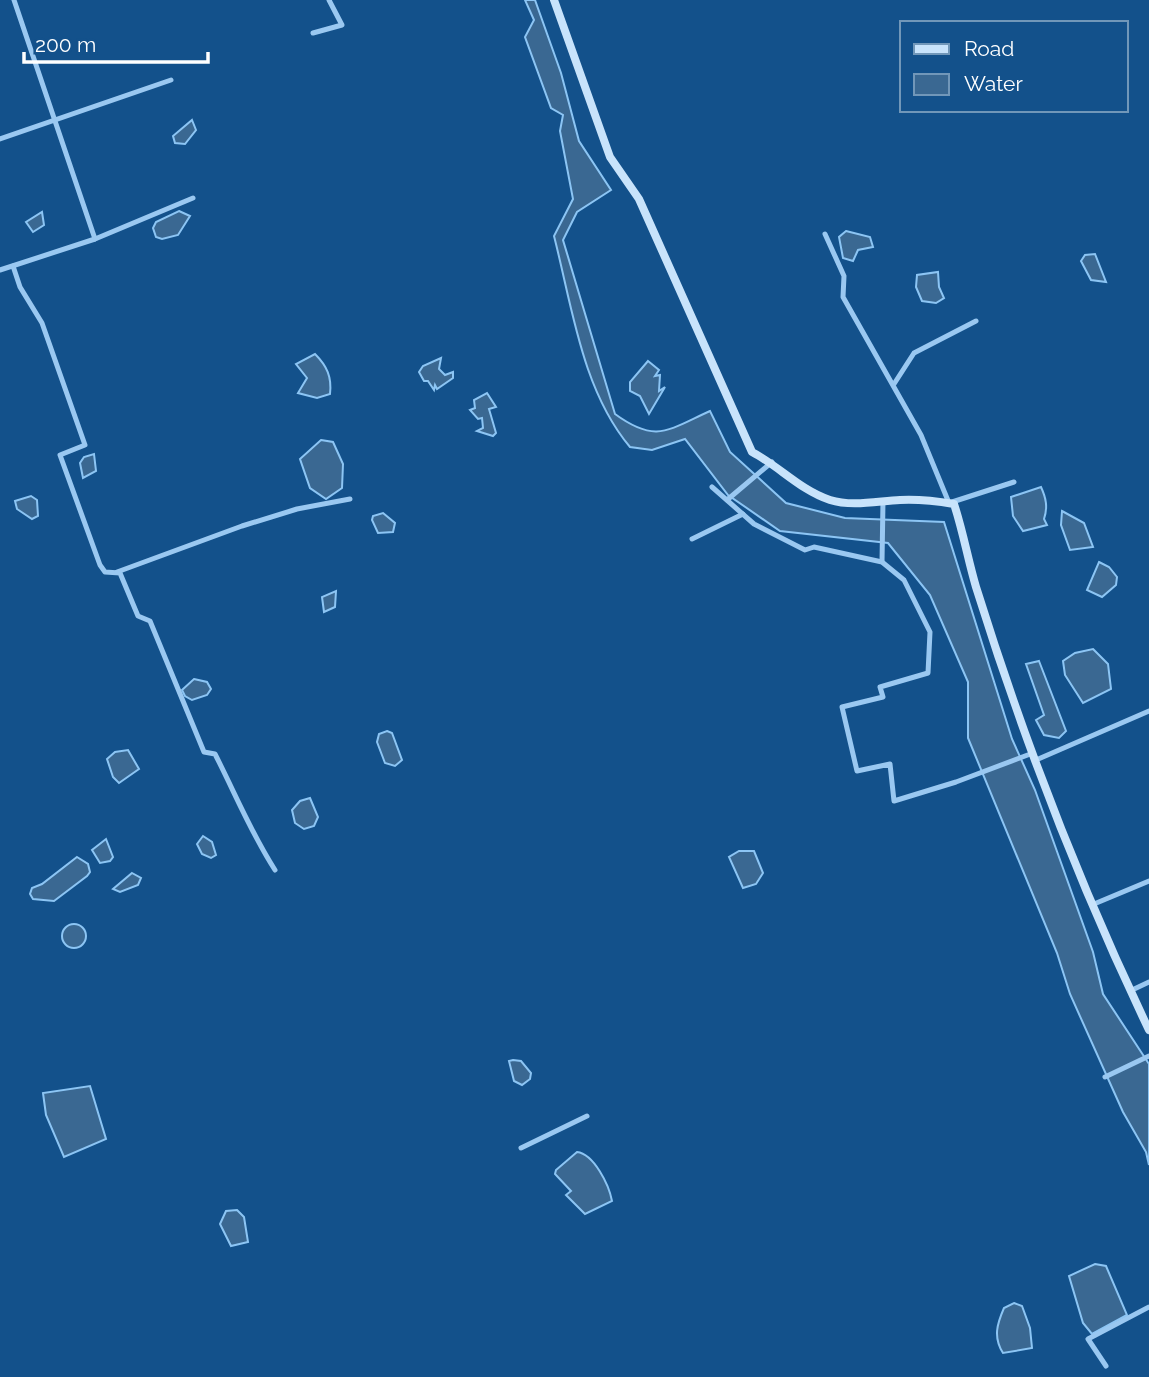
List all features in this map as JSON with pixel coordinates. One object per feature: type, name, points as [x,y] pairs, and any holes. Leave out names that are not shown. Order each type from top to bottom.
[{"type":"main road","points":[[554,0],[610,157],[639,199],[752,452],[772,462],[805,489],[832,500],[928,499],[951,504],[976,587],[1034,756],[1130,991],[1149,1030]]},
{"type":"street","points":[[14,0],[95,239]]},
{"type":"street","points":[[313,33],[342,25],[329,0]]},
{"type":"street","points":[[0,139],[171,80]]},
{"type":"street","points":[[0,270],[95,239],[193,198]]},
{"type":"street","points":[[825,234],[844,276],[843,297],[888,382],[894,384]]},
{"type":"street","points":[[13,266],[20,287],[41,323],[85,444],[60,455],[104,572],[117,572],[242,526],[297,509],[350,499]]},
{"type":"street","points":[[976,321],[914,353],[894,384],[899,401],[921,435],[951,504],[1014,482]]},
{"type":"street","points":[[727,500],[772,462]]},
{"type":"street","points":[[712,487],[754,524],[805,550],[814,547],[882,562],[904,580],[930,632],[928,673],[880,687],[883,697],[842,707],[858,771],[890,764],[894,801],[1034,756],[1149,711]]},
{"type":"street","points":[[882,562],[883,501]]},
{"type":"street","points":[[692,539],[743,514]]},
{"type":"street","points":[[117,572],[138,616],[150,621],[204,752],[215,754],[242,806],[252,835],[275,870]]},
{"type":"street","points":[[1094,904],[1149,881]]},
{"type":"street","points":[[1130,991],[1149,982]]},
{"type":"street","points":[[1105,1077],[1149,1056]]},
{"type":"street","points":[[521,1147],[587,1116]]},
{"type":"street","points":[[1105,1367],[1088,1339],[1149,1307]]},
{"type":"water","points":[[525,0],[535,0],[561,73],[579,141],[611,190],[577,212],[563,240],[615,414],[641,429],[662,431],[710,411],[730,452],[786,503],[845,518],[944,522],[1012,739],[1035,790],[1093,952],[1103,994],[1149,1064],[1149,1165],[1146,1152],[1123,1112],[1070,994],[1057,953],[968,738],[968,682],[930,595],[888,543],[780,531],[728,495],[685,439],[652,450],[630,447],[600,400],[573,318],[554,236],[573,199],[560,131],[563,115],[551,108],[525,37],[534,20]]},
{"type":"water","points":[[192,120],[196,130],[185,144],[175,143],[173,136]]},
{"type":"water","points":[[179,211],[190,216],[178,235],[162,239],[156,237],[153,228],[156,222]]},
{"type":"water","points":[[42,212],[44,225],[33,232],[26,222]]},
{"type":"water","points":[[846,231],[870,237],[873,247],[858,250],[853,261],[843,258],[839,237]]},
{"type":"water","points":[[1095,254],[1106,282],[1091,280],[1081,261],[1085,255]]},
{"type":"water","points":[[938,272],[939,287],[944,298],[936,303],[922,301],[916,287],[917,275]]},
{"type":"water","points":[[315,354],[326,367],[330,382],[330,394],[317,398],[298,393],[307,378],[296,364]]},
{"type":"water","points":[[441,358],[439,369],[445,375],[453,372],[453,378],[437,389],[435,385],[434,390],[419,372],[423,366]]},
{"type":"water","points":[[648,361],[659,370],[655,376],[660,375],[659,391],[665,387],[649,414],[640,396],[630,391],[630,382]]},
{"type":"water","points":[[487,393],[496,407],[489,409],[496,433],[493,436],[477,431],[483,428],[482,418],[478,419],[470,410],[475,408],[474,400]]},
{"type":"water","points":[[321,440],[333,442],[343,464],[342,488],[326,499],[310,488],[300,459]]},
{"type":"water","points":[[94,454],[96,471],[83,478],[80,463],[84,457]]},
{"type":"water","points":[[1041,487],[1046,503],[1044,519],[1047,525],[1023,531],[1013,516],[1011,497]]},
{"type":"water","points":[[31,496],[37,500],[38,516],[32,519],[17,509],[15,501]]},
{"type":"water","points":[[1062,511],[1084,523],[1093,547],[1070,550],[1061,525]]},
{"type":"water","points":[[383,513],[395,523],[393,532],[378,533],[373,516]]},
{"type":"water","points":[[1099,562],[1109,567],[1117,577],[1116,585],[1102,597],[1087,590]]},
{"type":"water","points":[[336,591],[335,607],[324,612],[322,597]]},
{"type":"water","points":[[1093,649],[1108,664],[1111,689],[1083,703],[1065,675],[1063,661],[1075,653]]},
{"type":"water","points":[[1039,661],[1066,731],[1059,738],[1044,735],[1036,720],[1044,715],[1026,664]]},
{"type":"water","points":[[194,679],[207,682],[211,689],[207,695],[192,700],[185,696],[182,690]]},
{"type":"water","points":[[387,731],[392,733],[402,760],[395,766],[385,763],[377,742],[379,734]]},
{"type":"water","points":[[128,750],[139,769],[119,783],[113,777],[107,759],[115,752]]},
{"type":"water","points":[[310,798],[318,817],[314,826],[304,829],[295,823],[292,810],[300,801]]},
{"type":"water","points":[[203,836],[212,842],[216,855],[211,858],[202,854],[197,844]]},
{"type":"water","points":[[106,839],[113,857],[110,861],[100,863],[92,850]]},
{"type":"water","points":[[739,851],[754,851],[763,873],[756,884],[743,888],[729,857]]},
{"type":"water","points":[[77,857],[88,864],[90,872],[87,876],[54,901],[33,899],[30,894],[32,888],[42,884]]},
{"type":"water","points":[[132,873],[141,878],[138,885],[120,892],[113,889]]},
{"type":"water","points":[[74,924],[85,931],[86,936],[79,947],[74,948],[63,941],[62,936],[69,925]]},
{"type":"water","points":[[509,1061],[521,1061],[531,1073],[530,1079],[522,1085],[514,1081]]},
{"type":"water","points":[[90,1086],[106,1139],[64,1157],[46,1115],[43,1093]]},
{"type":"water","points":[[577,1152],[595,1164],[608,1187],[612,1201],[585,1214],[566,1195],[571,1191],[555,1174],[556,1170]]},
{"type":"water","points":[[237,1210],[244,1217],[248,1242],[231,1246],[220,1224],[226,1211]]},
{"type":"water","points":[[1095,1264],[1106,1266],[1127,1315],[1092,1334],[1083,1323],[1069,1276]]},
{"type":"water","points":[[1014,1303],[1022,1306],[1030,1328],[1032,1348],[1003,1353],[997,1336],[998,1325],[1004,1308]]}]
